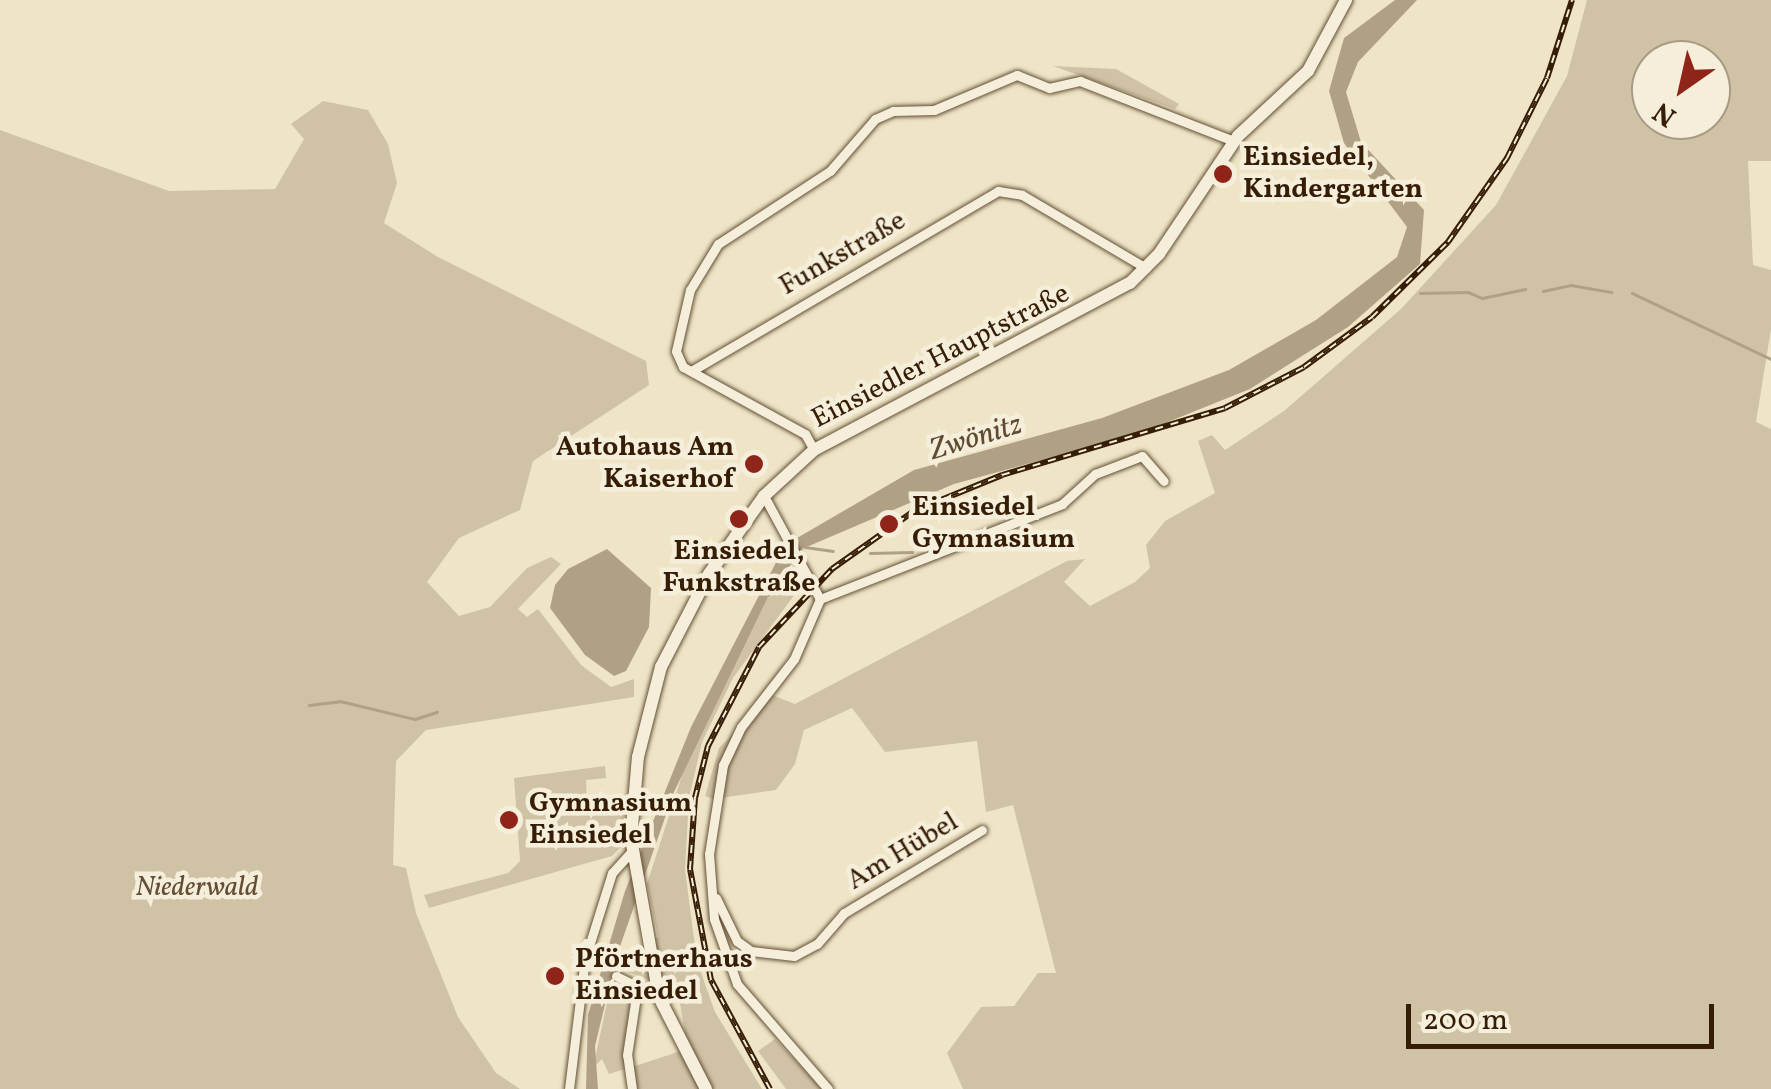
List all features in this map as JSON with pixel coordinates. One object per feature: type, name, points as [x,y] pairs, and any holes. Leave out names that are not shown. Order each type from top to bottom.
[{"type":"main road","name":"Einsiedler Hauptstraße","points":[[706,1089],[659,997],[642,927],[631,852],[638,757],[661,666],[709,574],[764,496],[814,450],[1104,302],[1146,268],[1234,141],[1308,71],[1346,0]]},
{"type":"street","points":[[814,450],[805,434],[683,367],[676,352],[690,290],[718,244],[830,171],[856,134],[893,111],[934,110],[1017,76],[1050,88],[1070,80],[1175,113],[1234,141]]},
{"type":"street","name":"Funkstraße","points":[[694,370],[998,191],[1022,195],[1146,268]]},
{"type":"street","points":[[828,1089],[737,984],[723,956],[709,854],[723,765],[741,727],[794,659],[820,599],[1062,504],[1095,474],[1142,456],[1164,481]]},
{"type":"street","points":[[764,496],[790,537],[820,599]]},
{"type":"street","name":"Am Hübel","points":[[716,898],[738,940],[751,951],[794,956],[817,944],[844,913],[982,830]]},
{"type":"street","points":[[569,1089],[585,960],[612,873],[631,852]]},
{"type":"street","points":[[616,976],[637,990],[659,997]]},
{"type":"street","points":[[632,1089],[627,1055],[637,990]]},
{"type":"green space","points":[[1587,0],[1771,0],[1771,161],[1748,161],[1753,265],[1771,270],[1771,329],[1756,422],[1771,429],[1771,1089],[963,1089],[947,1053],[981,1007],[1014,1006],[1038,973],[1056,973],[1013,805],[986,812],[977,741],[885,752],[852,708],[804,730],[795,764],[776,790],[713,799],[705,796],[719,748],[772,695],[795,704],[1067,561],[1085,559],[1064,582],[1090,606],[1135,582],[1150,568],[1146,545],[1165,521],[1215,493],[1198,441],[1212,435],[1225,450],[1284,411],[1401,309],[1496,205],[1567,76]]},
{"type":"green space","points":[[1053,66],[1116,69],[1179,104],[1175,109]]},
{"type":"green space","name":"Niederwald","points":[[323,101],[368,110],[388,144],[397,183],[384,223],[438,257],[646,361],[649,385],[533,461],[520,510],[459,538],[427,582],[459,616],[490,607],[527,568],[551,557],[561,564],[518,609],[527,617],[538,609],[581,665],[611,687],[634,679],[634,697],[426,730],[396,761],[393,865],[406,868],[416,913],[458,1017],[496,1073],[520,1089],[0,1089],[0,130],[169,191],[275,189],[304,139],[291,124]]},
{"type":"green space","points":[[783,566],[798,590],[733,678],[702,742],[689,798],[685,870],[697,961],[715,1012],[762,1089],[713,1089],[685,1033],[678,992],[626,971],[636,949],[658,937],[647,884],[684,769]]},
{"type":"green space","points":[[605,766],[606,778],[586,780],[587,806],[624,805],[623,845],[612,856],[429,908],[424,895],[508,873],[520,861],[514,778]]},
{"type":"green space","points":[[611,984],[637,990],[629,1068],[684,1050],[706,1089],[632,1089],[628,1068],[609,1074],[602,1059],[593,1068]]},
{"type":"green space","points":[[775,1039],[822,1089],[786,1089],[758,1051]]},
{"type":"shaded area","points":[[1395,0],[1417,0],[1358,62],[1346,92],[1361,142],[1424,210],[1420,264],[1348,327],[1250,389],[1143,432],[954,484],[802,549],[768,597],[674,792],[617,955],[595,1046],[598,1089],[586,1089],[588,1015],[625,891],[691,727],[785,545],[914,470],[1102,418],[1229,370],[1316,320],[1397,257],[1407,227],[1344,143],[1329,91],[1344,38]]},
{"type":"shaded area","points":[[607,549],[651,588],[649,627],[626,671],[614,676],[585,655],[550,608],[555,585],[568,569]]},
{"type":"waterway","points":[[1543,291],[1571,285],[1611,292]]},
{"type":"waterway","points":[[1420,293],[1468,292],[1482,298],[1525,289]]},
{"type":"waterway","points":[[1632,293],[1771,359]]},
{"type":"waterway","points":[[805,547],[833,551]]},
{"type":"waterway","points":[[870,553],[912,552]]},
{"type":"waterway","points":[[309,705],[340,701],[415,719],[437,712]]},
{"type":"railway","points":[[770,1089],[711,980],[690,869],[695,798],[708,746],[759,647],[832,569],[914,511],[1002,475],[1225,408],[1304,367],[1372,317],[1448,242],[1507,158],[1547,78],[1572,0]]},
{"type":"place","name":"Einsiedel, Kindergarten","points":[[1223,174]]},
{"type":"place","name":"Autohaus Am Kaiserhof","points":[[754,464]]},
{"type":"place","name":"Einsiedel, Funkstraße","points":[[739,519]]},
{"type":"place","name":"Einsiedel Gymnasium","points":[[889,524]]},
{"type":"place","name":"Gymnasium Einsiedel","points":[[509,820]]},
{"type":"place","name":"Pförtnerhaus Einsiedel","points":[[555,976]]},
{"type":"water label","name":"Zwönitz","points":[[976,438]]}]
